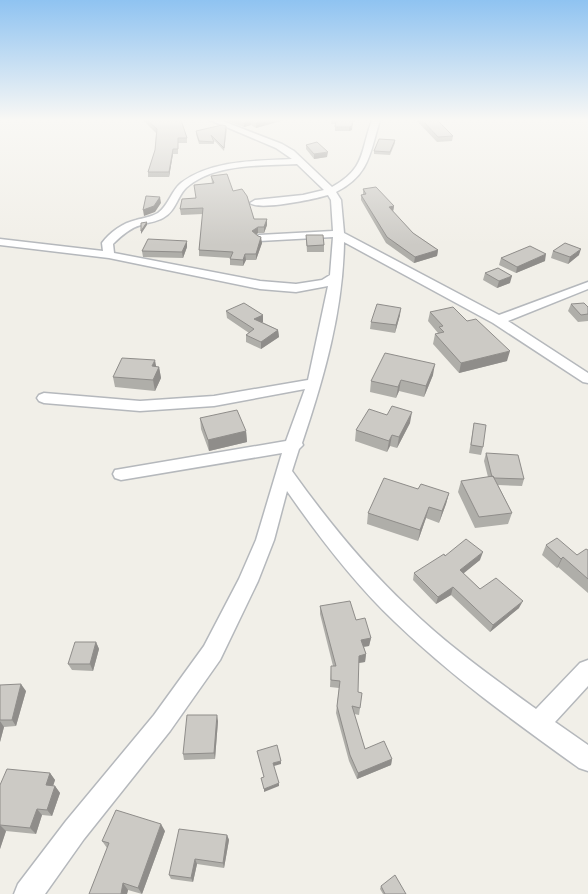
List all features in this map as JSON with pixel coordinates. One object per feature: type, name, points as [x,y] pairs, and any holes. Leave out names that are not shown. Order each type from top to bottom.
[{"type":"street","points":[[109,255],[107,243],[116,233],[127,226],[163,214],[173,204],[182,186],[191,180],[233,166],[279,162]]},
{"type":"street","points":[[28,894],[75,830],[162,723],[212,653],[248,580],[265,540],[283,472],[315,383],[331,309],[338,258],[340,223],[331,191],[300,162]]},
{"type":"street","points":[[255,202],[331,191],[344,185],[359,170],[363,162]]},
{"type":"street","points":[[259,238],[338,234],[498,320],[588,379]]},
{"type":"street","points":[[0,242],[109,255],[260,285],[296,288],[326,283],[335,276]]},
{"type":"street","points":[[498,320],[587,285]]},
{"type":"street","points":[[44,398],[140,406],[214,401],[315,383]]},
{"type":"street","points":[[121,474],[294,445]]},
{"type":"street","points":[[283,472],[314,518],[378,592],[440,649],[538,724],[588,759]]},
{"type":"street","points":[[538,724],[588,670]]},
{"type":"building","points":[[151,162],[171,162],[169,172],[148,172]]},
{"type":"building","points":[[227,174],[233,191],[242,189],[247,196],[254,219],[267,219],[264,227],[258,227],[252,231],[261,237],[256,254],[245,254],[243,260],[230,259],[233,252],[199,250],[203,208],[180,209],[182,199],[196,198],[194,185],[214,183],[211,176]]},
{"type":"building","points":[[376,187],[394,206],[389,207],[413,233],[438,250],[415,257],[387,237],[361,195],[366,194],[363,189]]},
{"type":"building","points":[[146,196],[160,197],[154,206],[143,210]]},
{"type":"building","points":[[147,222],[141,231],[141,223]]},
{"type":"building","points":[[306,235],[323,235],[324,245],[307,246]]},
{"type":"building","points":[[148,239],[187,241],[182,252],[142,251]]},
{"type":"building","points":[[565,243],[581,249],[570,257],[553,251]]},
{"type":"building","points":[[530,246],[546,254],[517,267],[501,258]]},
{"type":"building","points":[[498,268],[512,276],[499,281],[485,273]]},
{"type":"building","points":[[244,303],[263,315],[254,319],[278,330],[261,342],[246,335],[254,329],[226,311]]},
{"type":"building","points":[[584,303],[588,307],[588,314],[581,315],[571,304]]},
{"type":"building","points":[[377,304],[401,308],[396,325],[371,322]]},
{"type":"building","points":[[453,307],[467,321],[476,319],[510,351],[461,363],[435,334],[444,332],[439,327],[443,326],[430,312]]},
{"type":"building","points":[[385,353],[435,364],[426,386],[401,380],[398,387],[371,381]]},
{"type":"building","points":[[122,358],[155,360],[152,366],[159,367],[153,380],[113,377]]},
{"type":"building","points":[[392,406],[412,412],[399,437],[392,435],[389,441],[356,430],[369,409],[387,415]]},
{"type":"building","points":[[237,410],[246,431],[208,440],[200,418]]},
{"type":"building","points":[[474,423],[486,425],[483,447],[471,445]]},
{"type":"building","points":[[486,453],[518,455],[524,479],[492,477]]},
{"type":"building","points":[[493,476],[512,513],[479,517],[461,481]]},
{"type":"building","points":[[384,478],[418,489],[421,484],[449,493],[442,511],[429,507],[420,530],[368,513]]},
{"type":"building","points":[[557,538],[577,555],[586,549],[588,550],[588,579],[546,545]]},
{"type":"building","points":[[466,539],[483,552],[460,570],[480,589],[496,578],[523,601],[493,625],[453,587],[438,597],[414,573],[444,554],[445,556]]},
{"type":"building","points":[[350,601],[356,620],[365,618],[371,638],[361,640],[366,654],[359,656],[358,692],[362,693],[360,708],[352,706],[365,749],[384,741],[392,759],[358,773],[350,755],[337,706],[340,681],[331,680],[331,666],[336,666],[320,606]]},
{"type":"building","points":[[75,642],[96,642],[90,664],[68,664]]},
{"type":"building","points":[[21,684],[12,720],[0,720],[0,685]]},
{"type":"building","points":[[187,715],[217,715],[214,753],[183,754]]},
{"type":"building","points":[[277,745],[281,761],[273,763],[279,783],[264,789],[261,778],[264,777],[257,751]]},
{"type":"building","points":[[7,769],[50,773],[46,785],[55,786],[47,810],[37,809],[30,828],[0,825],[0,785]]},
{"type":"building","points":[[116,810],[161,824],[138,888],[123,883],[121,894],[89,894],[109,843],[102,841]]},
{"type":"building","points":[[179,829],[227,835],[223,863],[195,859],[191,878],[169,875]]},
{"type":"building","points":[[395,875],[406,894],[385,894],[381,886]]}]
